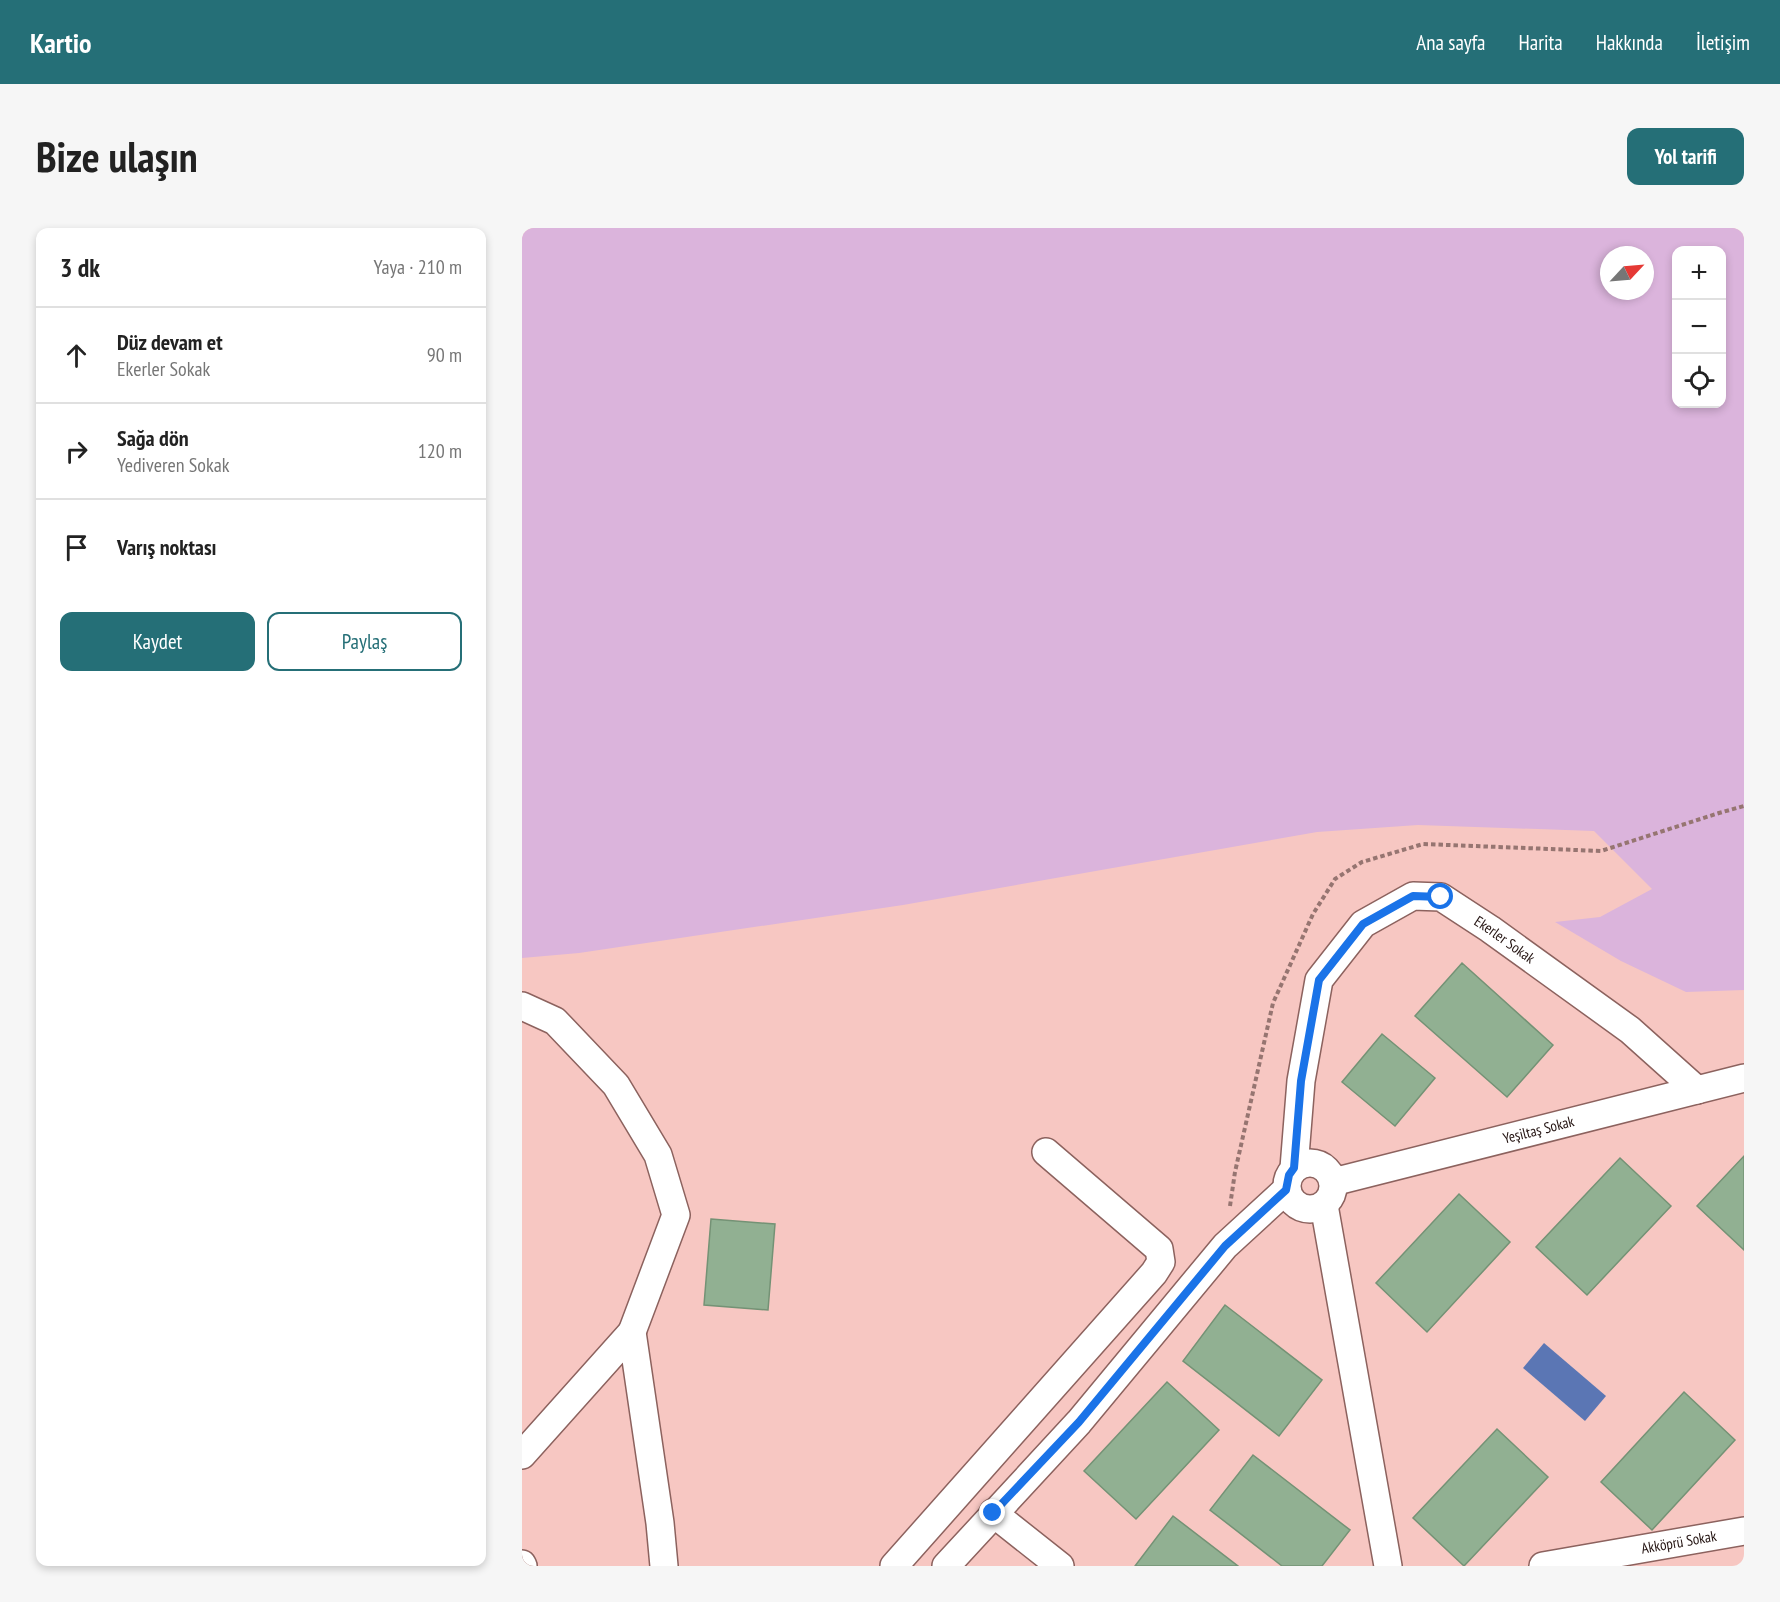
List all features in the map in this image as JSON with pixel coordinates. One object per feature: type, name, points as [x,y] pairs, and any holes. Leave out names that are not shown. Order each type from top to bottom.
[{"type":"street","name":"Ekerler Sokak","points":[[1290,1179],[1301,1081],[1319,980],[1363,924],[1413,896],[1441,897],[1490,929],[1630,1030],[1697,1090]]},
{"type":"street","points":[[522,1006],[555,1021],[616,1085],[658,1155],[676,1215],[632,1332],[522,1455]]},
{"type":"street","name":"Yeşiltaş Sokak","points":[[1328,1194],[1744,1078]]},
{"type":"street","points":[[894,1566],[1154,1274],[1161,1262],[1159,1249],[1046,1152]]},
{"type":"street","points":[[946,1566],[1079,1422],[1225,1246],[1305,1163],[1316,1163],[1328,1171],[1328,1194],[1388,1566]]},
{"type":"street","points":[[1290,1179],[1291,1201],[1303,1209],[1315,1209],[1328,1194]]},
{"type":"street","points":[[632,1332],[660,1523],[664,1566]]},
{"type":"street","points":[[993,1513],[1060,1566]]},
{"type":"street","name":"Akköprü Sokak","points":[[1543,1566],[1744,1531]]},
{"type":"path","points":[[1225,1246],[1235,1172],[1273,1003],[1313,914],[1335,879],[1362,862],[1423,844],[1601,851],[1744,806]]},
{"type":"shaded area","points":[[522,228],[1744,228],[1744,990],[1686,992],[1621,961],[1555,922],[1600,917],[1652,889],[1594,831],[1418,825],[1317,832],[903,905],[579,953],[522,958]]},
{"type":"water","points":[[1544,1343],[1606,1396],[1585,1421],[1523,1368]]},
{"type":"building","points":[[1462,963],[1553,1045],[1507,1097],[1415,1016]]},
{"type":"building","points":[[1382,1034],[1435,1078],[1395,1126],[1342,1082]]},
{"type":"building","points":[[1744,1156],[1744,1250],[1697,1206]]},
{"type":"building","points":[[1620,1158],[1671,1206],[1587,1295],[1536,1247]]},
{"type":"building","points":[[1459,1194],[1510,1242],[1427,1332],[1376,1283]]},
{"type":"building","points":[[711,1219],[775,1224],[768,1310],[704,1305]]},
{"type":"building","points":[[1225,1305],[1322,1380],[1279,1436],[1183,1361]]},
{"type":"building","points":[[1167,1382],[1219,1430],[1136,1519],[1084,1471]]},
{"type":"building","points":[[1684,1392],[1735,1440],[1652,1530],[1601,1482]]},
{"type":"building","points":[[1497,1429],[1548,1477],[1464,1566],[1413,1518]]},
{"type":"building","points":[[1253,1455],[1350,1530],[1322,1566],[1282,1566],[1210,1510]]},
{"type":"building","points":[[1173,1516],[1238,1566],[1135,1566]]},
{"type":"route","points":[[993,1513],[1079,1422],[1225,1246],[1286,1190],[1289,1175],[1294,1168],[1301,1081],[1319,980],[1363,924],[1413,896],[1441,897]]}]
